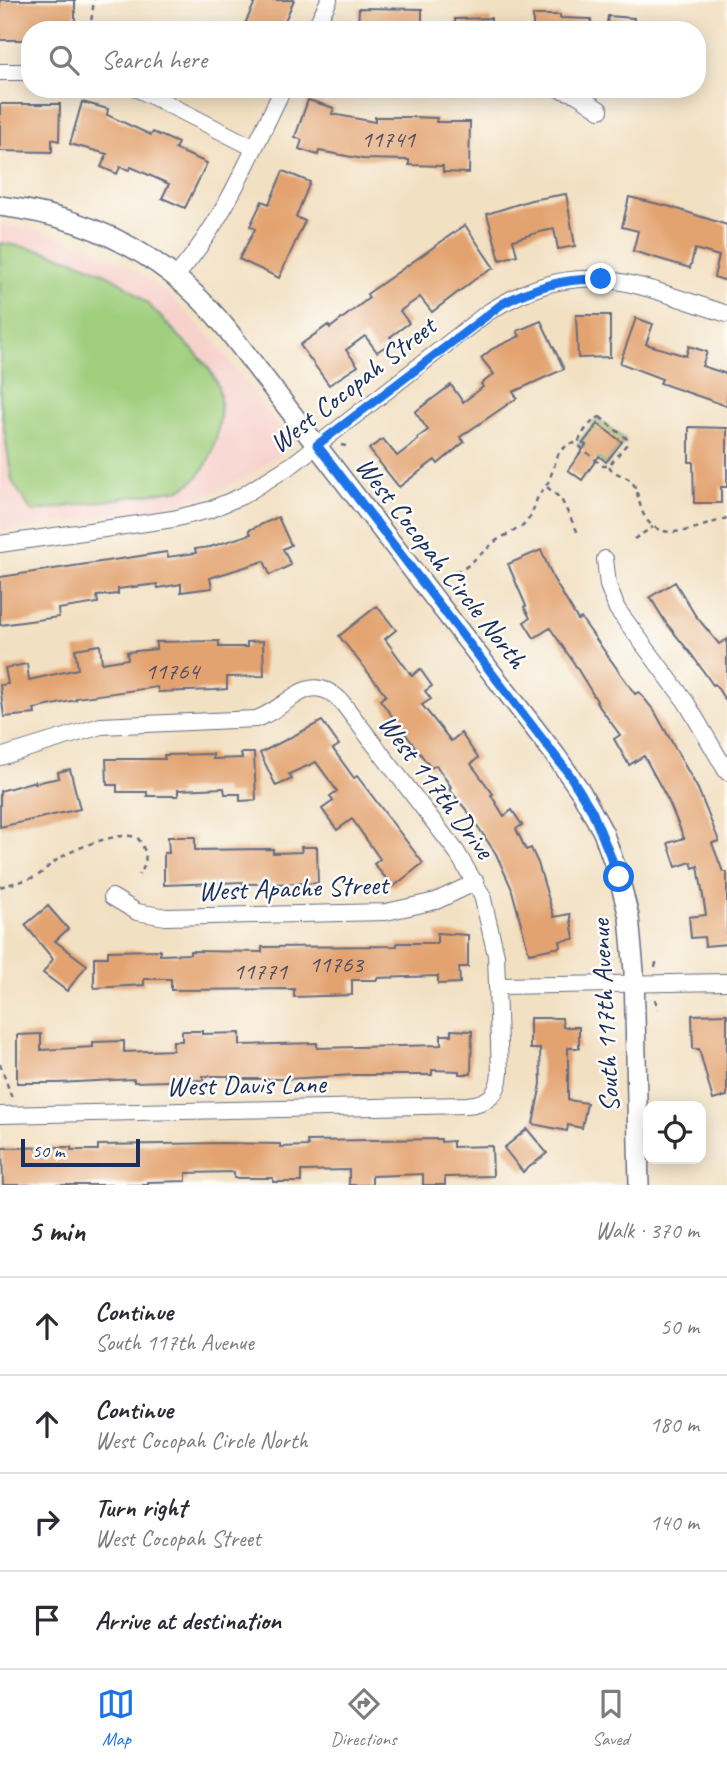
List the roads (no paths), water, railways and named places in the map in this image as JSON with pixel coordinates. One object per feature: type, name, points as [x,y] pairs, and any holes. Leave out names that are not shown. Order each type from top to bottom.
[{"type":"street","points":[[318,21],[329,0]]},
{"type":"street","points":[[0,72],[21,72]]},
{"type":"street","points":[[156,98],[254,148]]},
{"type":"street","points":[[176,276],[208,236],[279,98]]},
{"type":"street","points":[[582,98],[600,110]]},
{"type":"street","name":"West Cocopah Circle North","points":[[0,206],[43,213],[85,226],[126,244],[193,290],[217,316],[569,774]]},
{"type":"street","name":"West Cocopah Street","points":[[0,544],[164,520],[209,510],[261,485],[487,313],[517,295],[534,289],[569,280],[617,280],[648,287],[727,314]]},
{"type":"street","points":[[606,559],[608,585],[617,609],[686,702],[727,772]]},
{"type":"street","name":"West 117th Drive","points":[[0,757],[101,726],[256,719],[275,711],[299,692],[317,688],[327,691],[341,702],[456,851],[476,882],[494,939],[498,986],[500,1073],[497,1090],[492,1097]]},
{"type":"street","name":"South 117th Avenue","points":[[569,774],[597,822],[619,877],[629,917],[635,984],[639,1185]]},
{"type":"street","name":"West Apache Street","points":[[112,897],[137,912],[166,917],[377,912],[419,906],[476,882]]},
{"type":"street","points":[[498,986],[727,982]]},
{"type":"street","name":"West Davis Lane","points":[[0,1115],[467,1105],[492,1097]]}]
